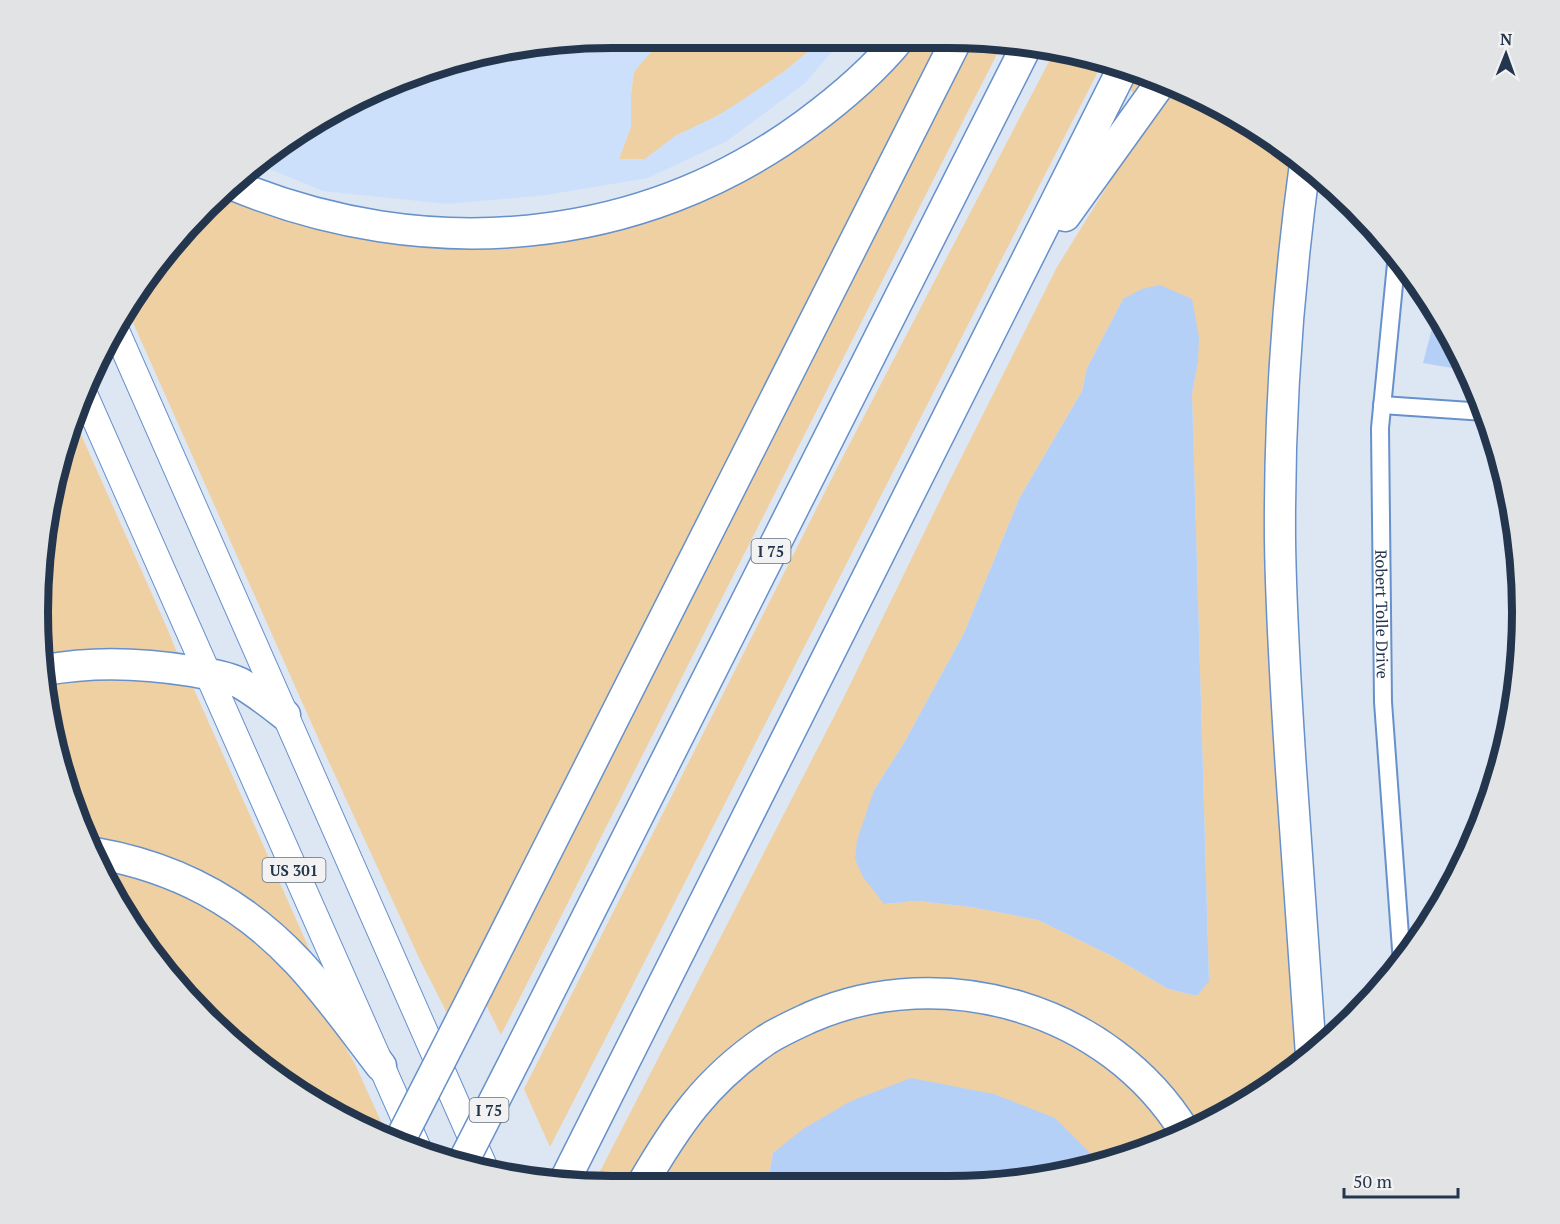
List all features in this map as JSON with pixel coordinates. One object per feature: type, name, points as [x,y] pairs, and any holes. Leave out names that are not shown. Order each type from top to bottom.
[{"type":"highway","points":[[240,188],[345,221],[404,230],[435,233],[500,233],[581,223],[664,200],[729,172],[761,154],[829,107],[890,48]]},
{"type":"highway","points":[[402,1135],[952,48]]},
{"type":"highway","name":"I 75","points":[[466,1157],[1023,53]]},
{"type":"highway","points":[[568,1174],[1119,75]]},
{"type":"highway","points":[[1011,292],[1157,88]]},
{"type":"highway","points":[[1304,175],[1287,340],[1281,442],[1280,538],[1282,635],[1310,1044]]},
{"type":"highway","points":[[51,669],[122,663],[225,677],[240,684],[285,715]]},
{"type":"highway","points":[[103,855],[142,863],[187,880],[209,891],[257,923],[299,962],[381,1066]]},
{"type":"highway","points":[[647,1176],[684,1116],[710,1086],[738,1060],[768,1038],[829,1009],[887,995],[914,992],[941,992],[1007,1003],[1041,1013],[1071,1027],[1100,1044],[1126,1064],[1154,1091],[1180,1126]]},
{"type":"main road","name":"US 301","points":[[119,338],[481,1160]]},
{"type":"main road","name":"US 301","points":[[88,403],[414,1140]]},
{"type":"street","name":"Robert Tolle Drive","points":[[1395,270],[1380,428],[1383,702],[1401,947]]},
{"type":"street","points":[[1382,405],[1475,411]]},
{"type":"shaded area","points":[[654,48],[634,72],[631,127],[619,158],[645,159],[675,136],[717,116],[786,70],[810,48],[835,48],[804,84],[727,141],[648,178],[546,195],[448,204],[323,191],[266,167],[299,143],[363,106],[396,91],[466,67],[538,53],[575,49]]},
{"type":"shaded area","points":[[654,48],[810,48],[786,70],[741,101],[717,116],[675,136],[645,159],[619,159],[631,127],[634,72]]},
{"type":"shaded area","points":[[893,48],[942,48],[663,588],[449,1017],[420,960],[323,749],[131,318],[188,240],[236,192],[353,230],[668,206]]},
{"type":"shaded area","points":[[958,48],[999,50],[501,1035],[483,999]]},
{"type":"shaded area","points":[[1051,58],[1100,69],[550,1147],[524,1089],[836,470]]},
{"type":"shaded area","points":[[1134,80],[1144,84],[1134,95],[1130,88]]},
{"type":"shaded area","points":[[1168,93],[1230,124],[1290,164],[1279,261],[1291,969],[1297,1054],[1261,1081],[1185,1123],[1040,1000],[801,1008],[638,1176],[598,1176],[841,703],[1057,267],[1140,133]],"holes":[[[1176,293],[1191,299],[1198,346],[1192,393],[1209,980],[1197,996],[1168,989],[1112,956],[1038,920],[971,907],[917,901],[884,904],[874,790],[904,743],[964,633],[1020,497],[1082,391],[1087,368],[1123,299]]]},
{"type":"shaded area","points":[[1160,285],[1192,299],[1199,337],[1198,362],[1192,393],[1209,981],[1197,996],[1168,989],[1112,956],[1038,920],[971,907],[917,901],[884,904],[863,877],[855,859],[857,840],[874,790],[904,743],[964,633],[1020,497],[1082,391],[1087,368],[1123,299],[1142,289]]},
{"type":"shaded area","points":[[1433,325],[1456,366],[1452,368],[1423,363]]},
{"type":"shaded area","points":[[79,429],[167,628],[178,655],[50,660],[48,612],[53,538],[67,466]]},
{"type":"shaded area","points":[[52,675],[189,678],[315,962],[294,947],[101,849],[67,758]]},
{"type":"shaded area","points":[[107,863],[122,865],[243,923],[331,1022],[355,1064],[384,1127],[299,1081],[240,1036],[213,1011],[188,984],[143,925]]},
{"type":"shaded area","points":[[940,1003],[1028,1019],[1114,1066],[1172,1129],[1093,1157],[1090,1153],[773,1153],[769,1176],[662,1176],[681,1144],[728,1086],[772,1051],[839,1019]]},
{"type":"shaded area","points":[[911,1078],[994,1094],[1055,1118],[1093,1157],[1022,1171],[985,1175],[769,1176],[773,1153],[803,1129],[851,1101]]}]
